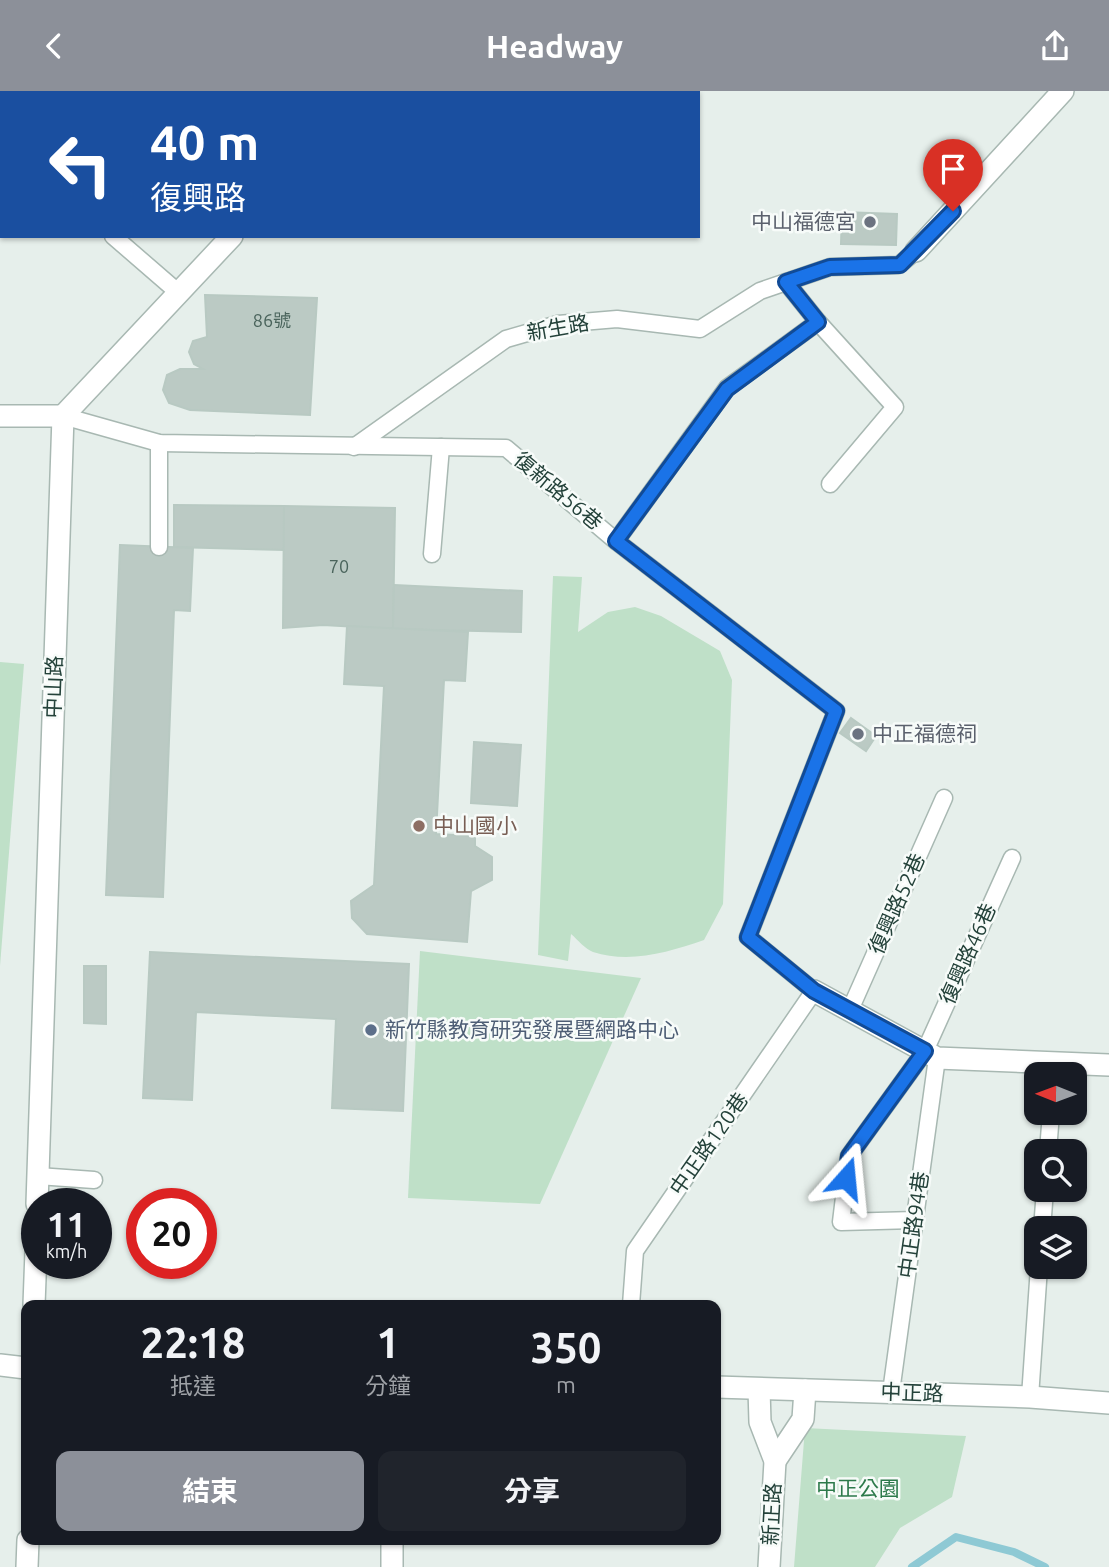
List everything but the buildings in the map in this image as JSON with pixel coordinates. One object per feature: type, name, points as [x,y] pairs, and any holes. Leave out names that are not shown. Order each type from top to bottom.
[{"type":"street","name":"新生路","points":[[916,251],[1063,91]]},
{"type":"street","points":[[0,416],[63,416],[230,238]]},
{"type":"street","name":"中山路","points":[[38,1188],[63,416]]},
{"type":"street","points":[[814,991],[931,1054],[1024,1065]]},
{"type":"street","points":[[1087,1067],[1109,1065]]},
{"type":"street","points":[[34,1300],[35,1279]]},
{"type":"street","points":[[0,1365],[21,1367]]},
{"type":"street","name":"中正路","points":[[721,1387],[1030,1397],[1109,1403]]},
{"type":"street","name":"新正路","points":[[759,1389],[760,1422],[775,1461],[769,1567]]},
{"type":"street","name":"新正路","points":[[775,1461],[803,1419],[805,1390]]},
{"type":"street","points":[[27,1567],[28,1545]]},
{"type":"street","points":[[392,1545],[392,1567]]},
{"type":"lane","points":[[115,238],[180,294]]},
{"type":"lane","name":"新生路","points":[[354,447],[506,339],[558,324],[617,319],[700,329],[760,291],[830,267],[900,265],[916,251]]},
{"type":"lane","points":[[786,282],[818,322],[895,407],[831,484]]},
{"type":"lane","points":[[616,541],[727,389],[818,322]]},
{"type":"lane","points":[[63,416],[159,443],[354,447]]},
{"type":"lane","points":[[159,443],[159,547]]},
{"type":"lane","name":"復新路56巷","points":[[354,447],[506,448],[616,541],[836,711],[748,937],[814,991]]},
{"type":"lane","points":[[432,554],[441,447]]},
{"type":"lane","name":"復興路52巷","points":[[850,1010],[944,798]]},
{"type":"lane","name":"復興路46巷","points":[[931,1054],[1012,858]]},
{"type":"lane","name":"中正路120巷","points":[[631,1300],[635,1251],[814,991]]},
{"type":"lane","points":[[915,1220],[841,1222],[849,1156],[931,1054]]},
{"type":"lane","name":"中正路94巷","points":[[891,1392],[915,1220],[931,1054]]},
{"type":"lane","points":[[38,1176],[94,1180]]},
{"type":"lane","points":[[1030,1397],[1038,1279]]},
{"type":"green space","points":[[553,576],[582,577],[578,632],[608,612],[635,607],[661,616],[720,651],[732,680],[723,904],[704,940],[649,955],[621,957],[593,952],[571,934],[568,961],[538,955]]},
{"type":"green space","points":[[0,662],[24,664],[0,966]]},
{"type":"green space","points":[[420,951],[641,978],[540,1204],[408,1198]]},
{"type":"green space","name":"中正公園","points":[[805,1428],[966,1436],[952,1497],[900,1528],[875,1567],[794,1567]]},
{"type":"waterway","points":[[912,1567],[956,1537],[1014,1552],[1045,1567]]},
{"type":"place","name":"中山福德宮","points":[[870,222]]},
{"type":"place","name":"中正福德祠","points":[[858,734]]},
{"type":"place","name":"中山國小","points":[[419,826]]},
{"type":"place","name":"新竹縣教育研究發展暨網路中心","points":[[371,1030]]},
{"type":"route","points":[[846,1178],[849,1156],[925,1051],[814,991],[748,937],[836,711],[616,541],[727,389],[818,322],[786,282],[830,267],[900,265],[953,211]]}]
